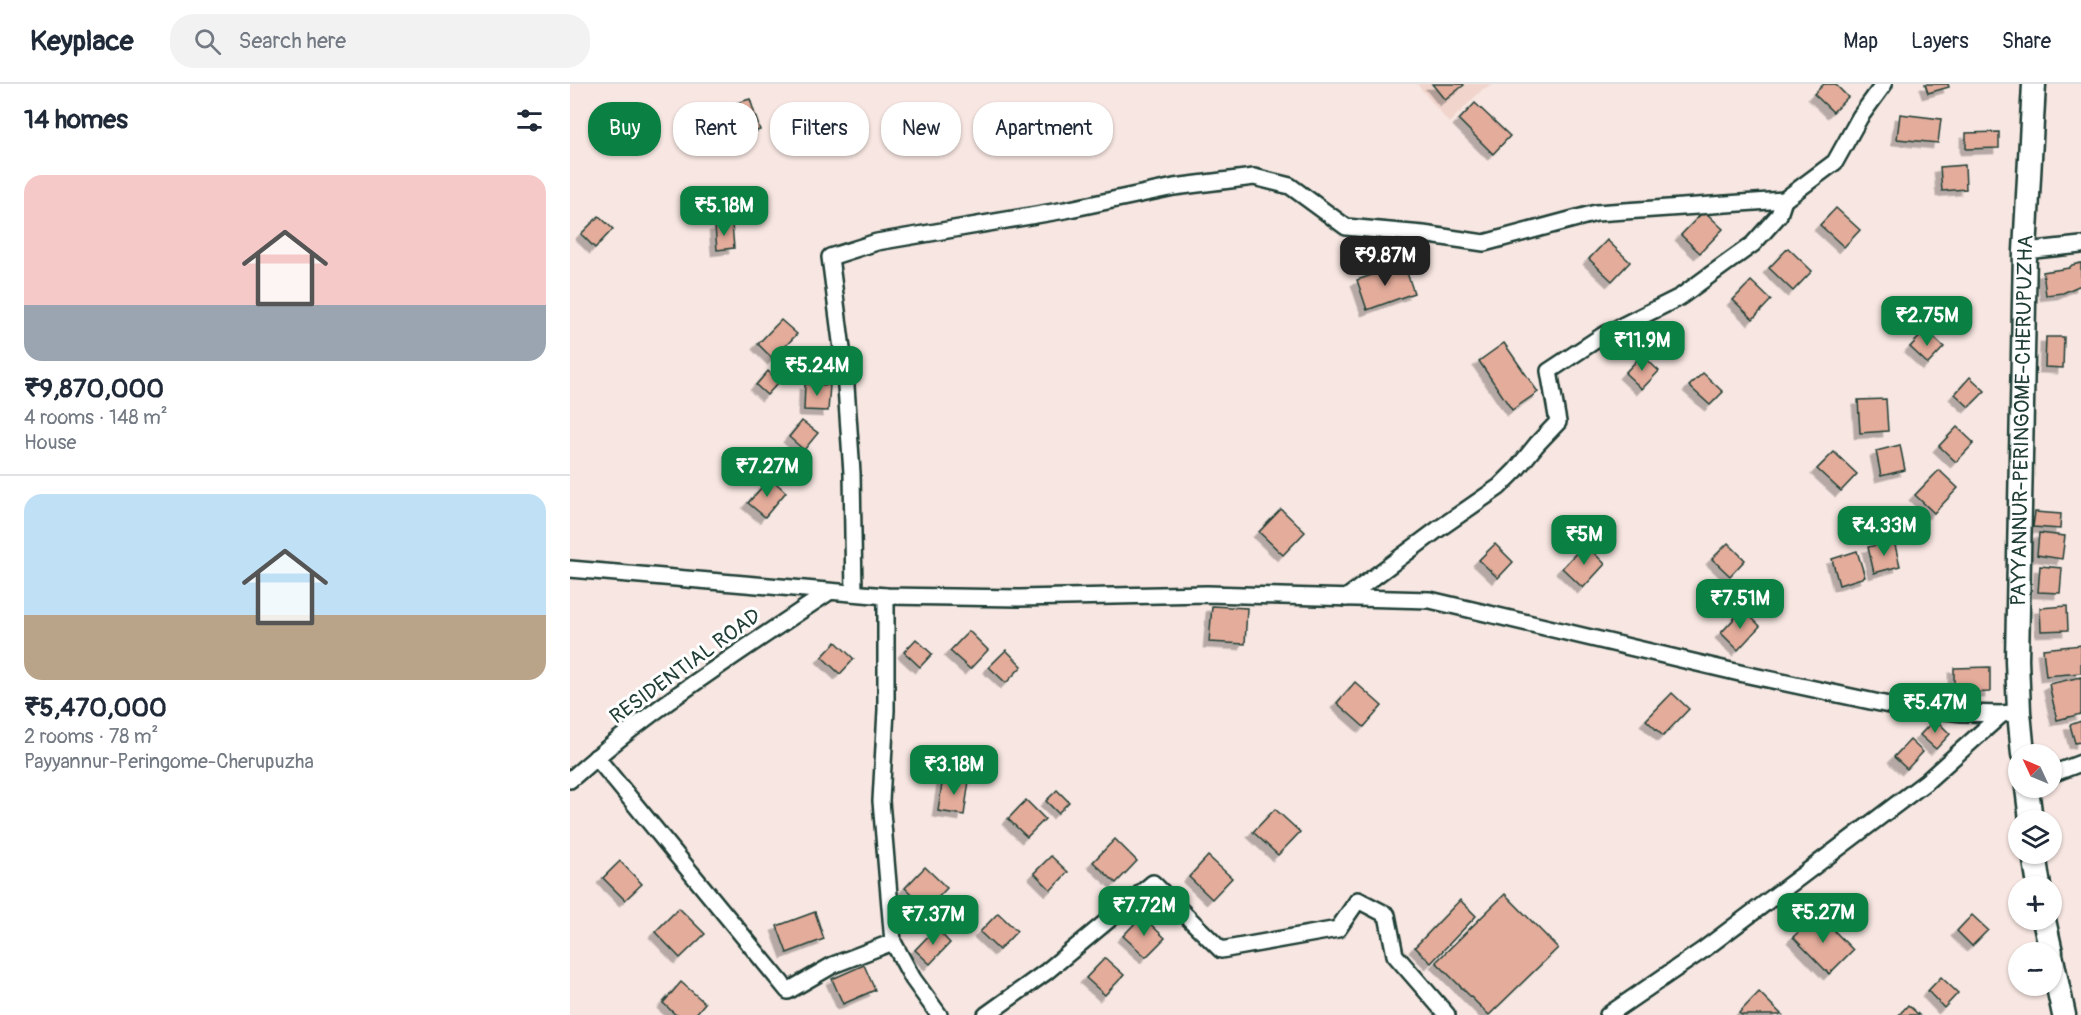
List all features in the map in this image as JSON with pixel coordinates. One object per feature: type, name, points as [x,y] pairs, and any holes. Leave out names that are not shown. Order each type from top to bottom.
[{"type":"main road","name":"PAYYANNUR-PERINGOME-CHERUPUZHA","points":[[2021,744],[2010,713],[2017,660],[2025,251],[2034,84]]},
{"type":"main road","points":[[2060,996],[2064,1015]]},
{"type":"street","points":[[854,593],[852,473],[845,372],[830,257],[878,243],[1174,188],[1254,177],[1290,186],[1346,227],[1424,234],[1484,243],[1596,213],[1784,200],[1835,162],[1860,117],[1884,84]]},
{"type":"street","points":[[1346,598],[1498,487],[1516,470],[1558,422],[1549,371],[1602,336],[1680,297],[1753,244],[1779,215],[1784,200]]},
{"type":"street","points":[[2025,251],[2081,245]]},
{"type":"street","points":[[570,569],[886,596],[1019,598],[1207,594],[1430,600],[1889,705],[1962,713],[2010,713]]},
{"type":"street","name":"RESIDENTIAL ROAD","points":[[570,780],[596,757],[761,636],[829,592]]},
{"type":"street","points":[[886,596],[886,710],[881,801],[893,942],[913,979],[939,1015]]},
{"type":"street","points":[[1608,1015],[1703,950],[1926,783],[2010,713]]},
{"type":"street","points":[[596,757],[788,991],[833,965],[893,942]]},
{"type":"street","points":[[2062,771],[2081,764]]},
{"type":"street","points":[[986,1015],[1046,972],[1154,883],[1221,950],[1338,928],[1358,900],[1387,915],[1395,955],[1447,1015]]},
{"type":"shaded area","points":[[1417,84],[1494,84],[1483,89],[1449,123]]},
{"type":"building","points":[[1432,84],[1463,84],[1464,85],[1445,100]]},
{"type":"building","points":[[1824,84],[1835,84],[1848,97],[1833,112],[1814,94]]},
{"type":"building","points":[[1925,84],[1948,84],[1949,87],[1928,93]]},
{"type":"building","points":[[1475,103],[1510,136],[1493,154],[1459,120]]},
{"type":"building","points":[[1900,114],[1941,119],[1938,143],[1897,139]]},
{"type":"building","points":[[1999,132],[1999,148],[1966,149],[1966,133]]},
{"type":"building","points":[[1965,165],[1966,189],[1942,191],[1940,167]]},
{"type":"building","points":[[1836,208],[1860,230],[1844,247],[1820,225]]},
{"type":"building","points":[[1704,211],[1723,229],[1700,253],[1681,235]]},
{"type":"building","points":[[599,216],[613,229],[595,248],[581,234]]},
{"type":"building","points":[[732,224],[734,248],[717,250],[715,226]]},
{"type":"building","points":[[1607,240],[1630,262],[1612,281],[1589,259]]},
{"type":"building","points":[[1788,248],[1812,271],[1793,291],[1769,268]]},
{"type":"building","points":[[2081,263],[2081,285],[2063,293],[2046,295],[2043,272],[2069,268]]},
{"type":"building","points":[[1404,264],[1414,293],[1367,310],[1357,280]]},
{"type":"building","points":[[1751,281],[1771,300],[1753,319],[1733,300]]},
{"type":"building","points":[[781,320],[797,334],[773,359],[758,344]]},
{"type":"building","points":[[1926,330],[1944,347],[1928,364],[1910,347]]},
{"type":"building","points":[[2046,337],[2064,337],[2063,368],[2045,367]]},
{"type":"building","points":[[1504,343],[1538,392],[1512,410],[1479,361]]},
{"type":"building","points":[[1642,355],[1659,371],[1642,389],[1625,373]]},
{"type":"building","points":[[768,371],[779,382],[767,395],[756,385]]},
{"type":"building","points":[[1703,373],[1723,392],[1710,405],[1689,386]]},
{"type":"building","points":[[1970,377],[1985,391],[1969,407],[1955,394]]},
{"type":"building","points":[[805,384],[830,385],[828,411],[804,410]]},
{"type":"building","points":[[1886,399],[1888,431],[1860,433],[1858,400]]},
{"type":"building","points":[[802,421],[818,433],[804,450],[789,437]]},
{"type":"building","points":[[1957,427],[1974,443],[1956,462],[1939,446]]},
{"type":"building","points":[[1900,445],[1905,470],[1881,476],[1876,451]]},
{"type":"building","points":[[1834,452],[1857,474],[1841,491],[1817,469]]},
{"type":"building","points":[[1939,470],[1958,488],[1934,513],[1915,495]]},
{"type":"building","points":[[770,478],[786,492],[765,517],[748,503]]},
{"type":"building","points":[[1281,509],[1305,532],[1283,555],[1259,532]]},
{"type":"building","points":[[2035,512],[2061,514],[2060,529],[2033,527]]},
{"type":"building","points":[[2039,533],[2065,536],[2062,559],[2037,555]]},
{"type":"building","points":[[1894,541],[1900,566],[1874,573],[1868,547]]},
{"type":"building","points":[[1728,543],[1745,560],[1730,576],[1712,559]]},
{"type":"building","points":[[1495,544],[1513,562],[1498,578],[1479,560]]},
{"type":"building","points":[[1585,544],[1605,564],[1583,588],[1562,568]]},
{"type":"building","points":[[1857,551],[1865,577],[1839,585],[1832,559]]},
{"type":"building","points":[[2040,566],[2062,568],[2060,593],[2038,592]]},
{"type":"building","points":[[1212,606],[1247,608],[1245,644],[1209,642]]},
{"type":"building","points":[[2067,606],[2068,630],[2041,631],[2040,608]]},
{"type":"building","points":[[1743,609],[1760,626],[1738,650],[1721,633]]},
{"type":"building","points":[[969,631],[988,650],[970,669],[950,651]]},
{"type":"building","points":[[916,639],[932,654],[920,667],[904,652]]},
{"type":"building","points":[[836,642],[854,659],[840,674],[822,657]]},
{"type":"building","points":[[2081,645],[2081,673],[2046,676],[2043,649]]},
{"type":"building","points":[[1006,650],[1022,666],[1006,683],[989,667]]},
{"type":"building","points":[[1990,667],[1990,692],[1954,693],[1954,668]]},
{"type":"building","points":[[2081,677],[2081,714],[2057,720],[2049,684]]},
{"type":"building","points":[[1355,682],[1382,706],[1364,727],[1337,703]]},
{"type":"building","points":[[1672,693],[1689,709],[1663,736],[1646,720]]},
{"type":"building","points":[[1935,719],[1950,734],[1936,749],[1920,735]]},
{"type":"building","points":[[2081,721],[2081,742],[2075,743],[2070,725]]},
{"type":"building","points":[[1910,740],[1923,752],[1907,769],[1894,757]]},
{"type":"building","points":[[943,777],[969,781],[964,815],[938,811]]},
{"type":"building","points":[[1057,790],[1069,802],[1058,813],[1046,801]]},
{"type":"building","points":[[1026,800],[1045,819],[1027,837],[1008,819]]},
{"type":"building","points":[[1275,809],[1300,832],[1278,855],[1253,832]]},
{"type":"building","points":[[1115,839],[1137,861],[1116,883],[1093,862]]},
{"type":"building","points":[[1051,856],[1068,872],[1051,890],[1034,873]]},
{"type":"building","points":[[1208,856],[1232,878],[1212,899],[1189,877]]},
{"type":"building","points":[[620,861],[642,884],[625,900],[603,878]]},
{"type":"building","points":[[925,867],[947,888],[927,909],[905,888]]},
{"type":"building","points":[[1505,894],[1558,948],[1489,1015],[1436,962]]},
{"type":"building","points":[[1460,900],[1476,916],[1431,963],[1415,947]]},
{"type":"building","points":[[679,908],[705,934],[680,958],[655,932]]},
{"type":"building","points":[[815,912],[824,939],[787,953],[777,926]]},
{"type":"building","points":[[998,913],[1017,931],[999,950],[980,932]]},
{"type":"building","points":[[1818,914],[1853,950],[1829,974],[1793,937]]},
{"type":"building","points":[[1972,915],[1988,930],[1972,946],[1957,931]]},
{"type":"building","points":[[1142,916],[1165,938],[1146,957],[1123,936]]},
{"type":"building","points":[[936,928],[950,943],[930,964],[915,950]]},
{"type":"building","points":[[1105,958],[1124,975],[1105,995],[1086,978]]},
{"type":"building","points":[[864,965],[875,990],[843,1004],[832,979]]},
{"type":"building","points":[[1941,977],[1958,993],[1944,1008],[1928,991]]},
{"type":"building","points":[[681,982],[705,1003],[695,1015],[676,1015],[663,1003]]},
{"type":"building","points":[[1759,992],[1782,1015],[1742,1015],[1739,1013]]},
{"type":"building","points":[[1908,1005],[1919,1015],[1899,1015]]}]
